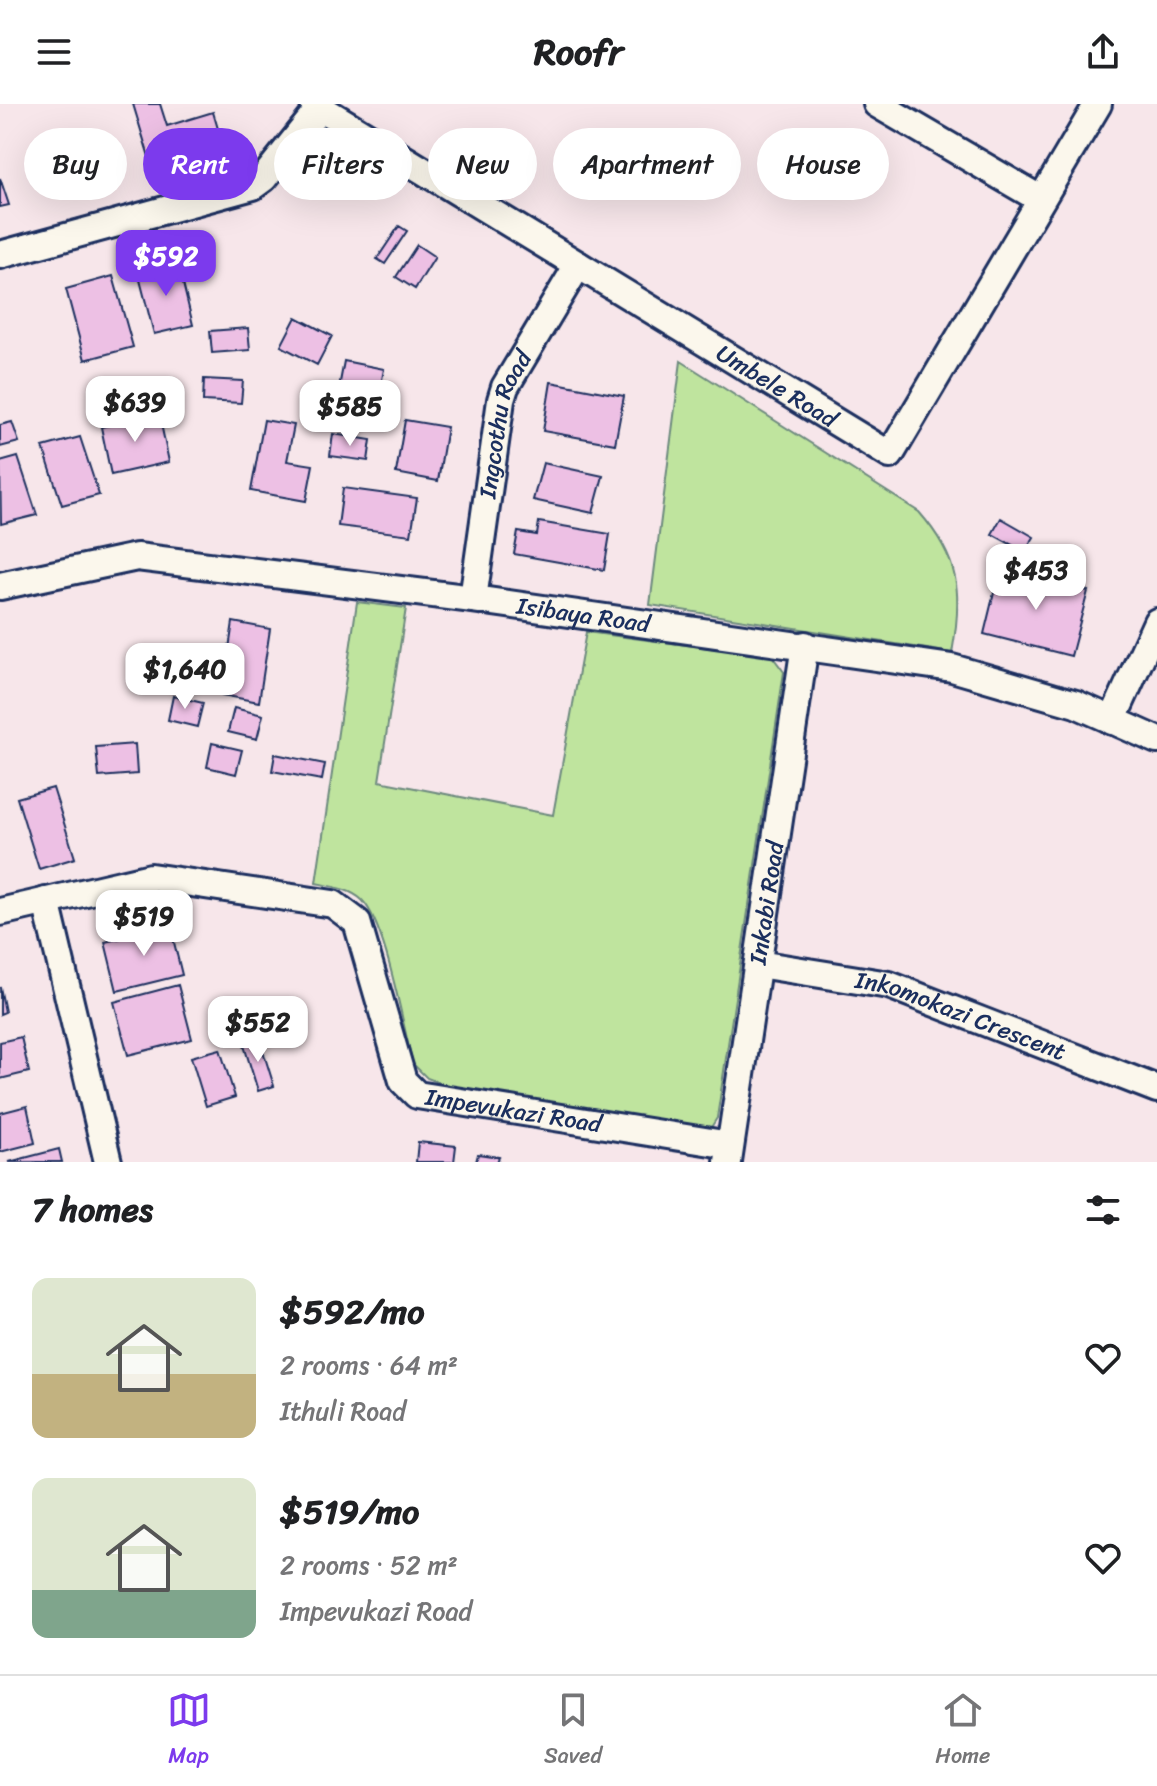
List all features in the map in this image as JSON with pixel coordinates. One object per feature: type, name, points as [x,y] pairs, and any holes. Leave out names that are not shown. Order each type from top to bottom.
[{"type":"street","points":[[877,104],[1040,199]]},
{"type":"street","name":"Umbele Road","points":[[317,106],[890,455],[1098,104]]},
{"type":"street","points":[[0,255],[253,186],[264,178],[317,106]]},
{"type":"street","name":"Ingcothu Road","points":[[473,599],[505,387],[578,265]]},
{"type":"street","name":"Isibaya Road","points":[[0,586],[137,557],[473,599],[952,668],[1076,704],[1157,740]]},
{"type":"street","points":[[1112,721],[1157,622]]},
{"type":"street","name":"Inkabi Road","points":[[729,1153],[805,645]]},
{"type":"street","name":"Impevukazi Road","points":[[0,912],[151,877],[333,904],[357,922],[403,1081],[417,1095],[729,1153]]},
{"type":"street","points":[[46,901],[108,1162]]},
{"type":"street","name":"Inkomokazi Crescent","points":[[758,964],[889,985],[1157,1089]]},
{"type":"green space","points":[[681,361],[919,512],[943,545],[955,578],[957,612],[952,653],[650,605]]},
{"type":"green space","points":[[357,602],[406,608],[379,781],[553,815],[586,632],[772,656],[784,672],[717,1118],[710,1129],[451,1087],[427,1078],[413,1064],[393,977],[371,912],[352,893],[316,883]]},
{"type":"building","points":[[133,104],[160,104],[167,126],[213,112],[218,128],[143,128],[143,137]]},
{"type":"building","points":[[0,178],[9,205],[0,207]]},
{"type":"building","points":[[399,226],[407,231],[385,264],[377,259]]},
{"type":"building","points":[[417,245],[435,257],[415,289],[396,277]]},
{"type":"building","points":[[178,263],[193,325],[154,334],[138,272]]},
{"type":"building","points":[[113,276],[133,347],[85,360],[66,289]]},
{"type":"building","points":[[296,317],[332,336],[317,365],[281,346]]},
{"type":"building","points":[[248,328],[250,350],[212,353],[210,331]]},
{"type":"building","points":[[344,361],[384,369],[378,401],[338,393]]},
{"type":"building","points":[[204,379],[243,381],[241,403],[203,401]]},
{"type":"building","points":[[551,382],[624,396],[615,444],[543,431]]},
{"type":"building","points":[[159,414],[169,462],[111,475],[101,427]]},
{"type":"building","points":[[264,420],[294,425],[287,461],[313,465],[306,501],[251,491]]},
{"type":"building","points":[[405,420],[447,427],[438,481],[396,473]]},
{"type":"building","points":[[12,422],[19,442],[0,447],[0,425]]},
{"type":"building","points":[[333,434],[371,440],[368,461],[330,456]]},
{"type":"building","points":[[80,437],[99,495],[62,505],[43,447]]},
{"type":"building","points":[[18,457],[37,515],[1,524],[0,462]]},
{"type":"building","points":[[543,463],[603,476],[593,513],[533,500]]},
{"type":"building","points":[[343,488],[417,498],[411,535],[338,526]]},
{"type":"building","points":[[1001,518],[1034,537],[1025,552],[992,534]]},
{"type":"building","points":[[539,522],[610,534],[604,570],[514,554],[518,532],[537,535]]},
{"type":"building","points":[[1000,568],[1088,591],[1071,656],[984,634]]},
{"type":"building","points":[[233,622],[270,629],[259,702],[222,695]]},
{"type":"building","points":[[173,696],[203,703],[197,727],[168,720]]},
{"type":"building","points":[[234,708],[263,715],[257,739],[228,732]]},
{"type":"building","points":[[212,743],[242,750],[236,774],[207,767]]},
{"type":"building","points":[[135,744],[137,774],[99,777],[96,747]]},
{"type":"building","points":[[275,754],[325,764],[322,780],[272,771]]},
{"type":"building","points":[[53,788],[75,858],[39,869],[17,798]]},
{"type":"building","points":[[170,926],[182,975],[117,991],[105,942]]},
{"type":"building","points":[[178,985],[192,1039],[128,1055],[114,1002]]},
{"type":"building","points":[[0,987],[5,1012],[0,1014]]},
{"type":"building","points":[[21,1037],[29,1072],[0,1079],[0,1042]]},
{"type":"building","points":[[259,1038],[274,1086],[258,1091],[243,1042]]},
{"type":"building","points":[[220,1049],[235,1097],[206,1106],[191,1057]]},
{"type":"building","points":[[27,1106],[35,1143],[0,1152],[0,1113]]},
{"type":"building","points":[[418,1142],[456,1146],[454,1162],[416,1162]]},
{"type":"building","points":[[59,1149],[62,1162],[9,1162]]},
{"type":"building","points":[[478,1154],[499,1157],[497,1162],[476,1162]]}]
